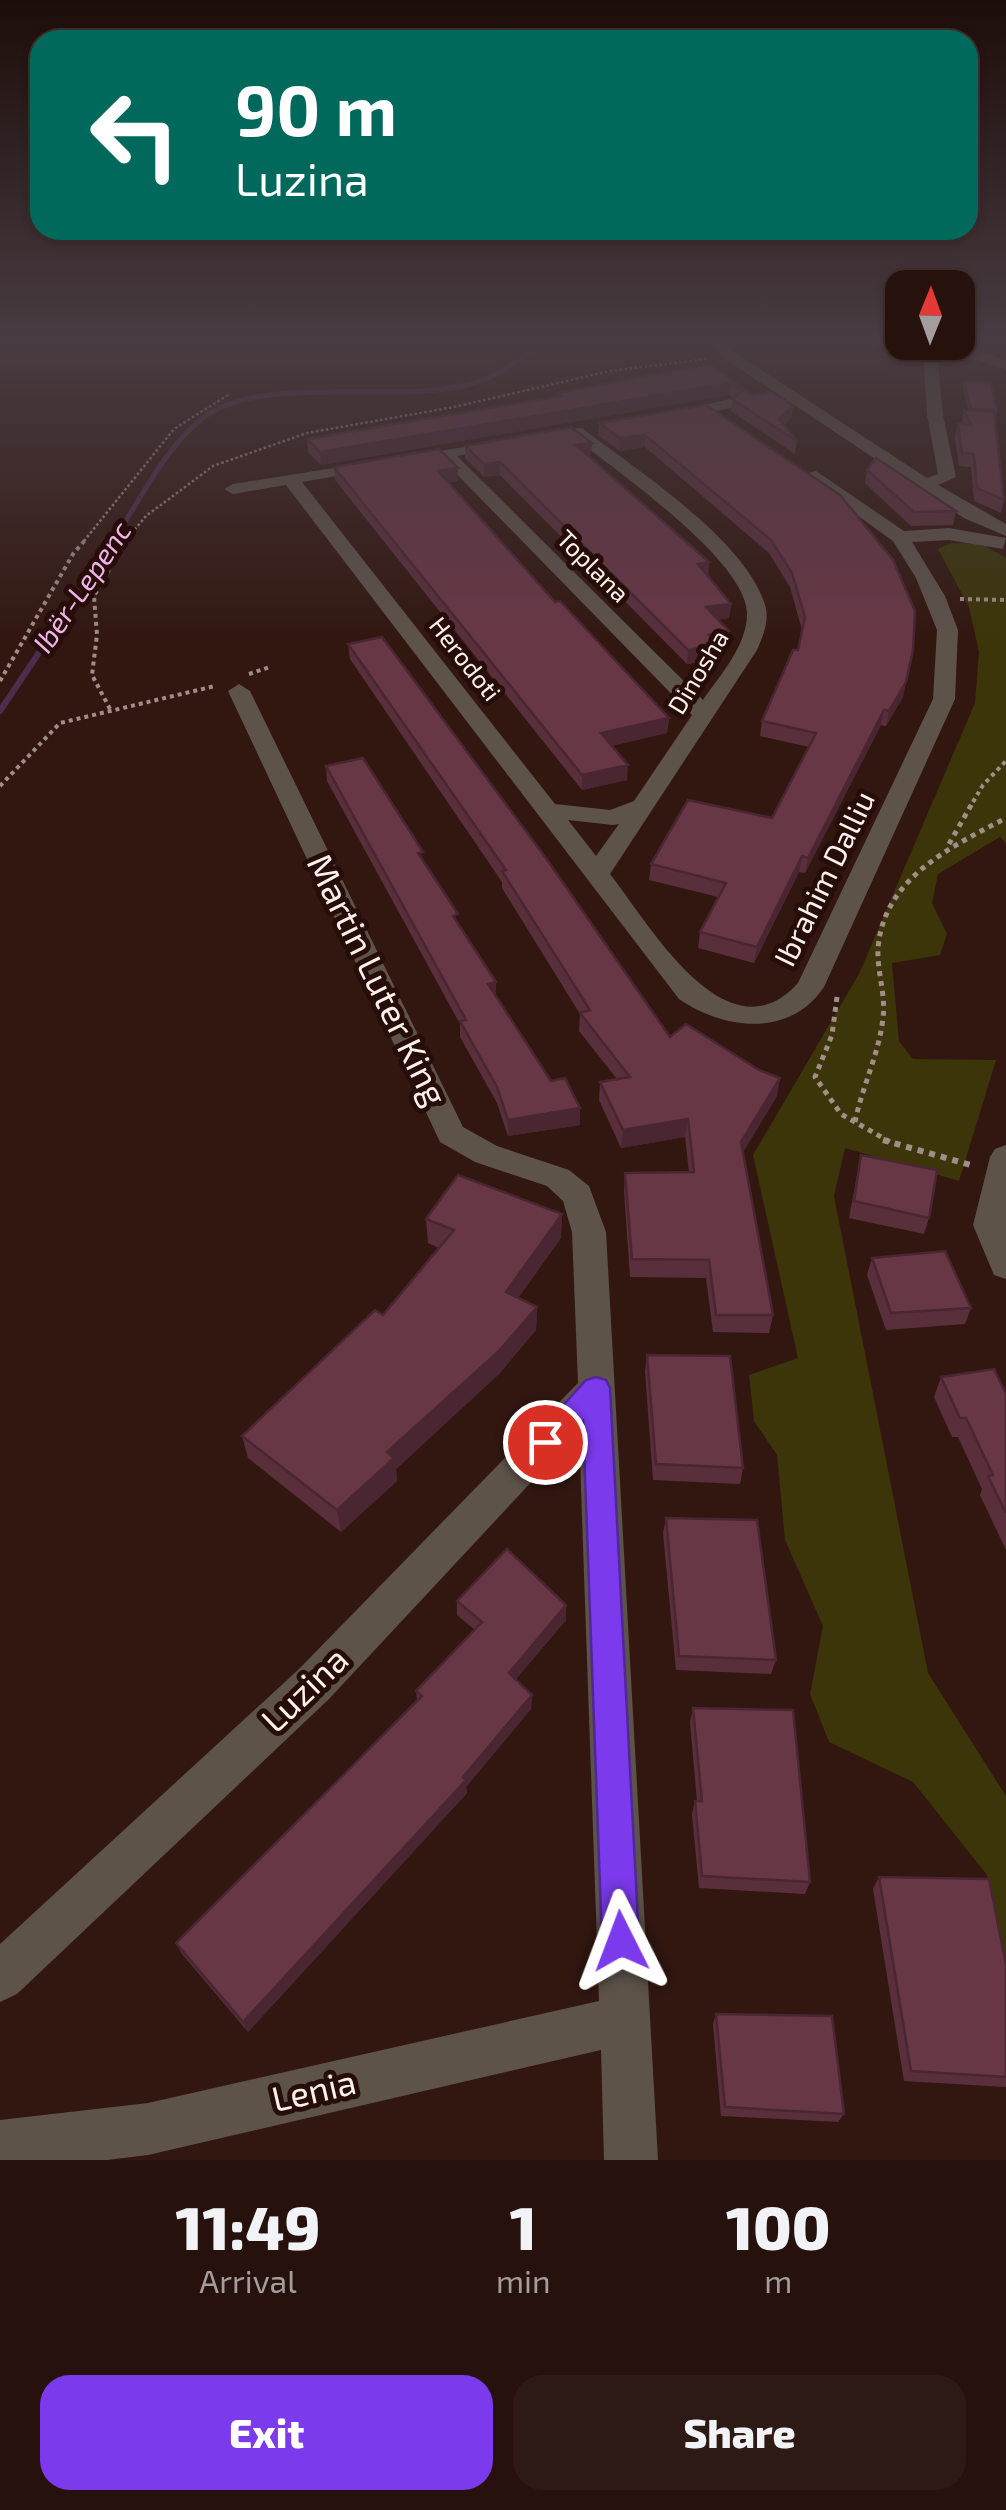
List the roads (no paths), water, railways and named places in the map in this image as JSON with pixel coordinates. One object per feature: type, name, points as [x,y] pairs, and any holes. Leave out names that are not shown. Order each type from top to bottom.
[{"type":"street","points":[[234,489],[520,440]]},
{"type":"street","name":"Dinosha","points":[[587,440],[730,558],[756,606],[756,625],[747,650],[598,873]]},
{"type":"street","points":[[857,440],[970,514],[1006,531]]},
{"type":"street","points":[[924,484],[947,477],[938,440]]},
{"type":"street","name":"Toplana","points":[[445,453],[706,715]]},
{"type":"street","points":[[789,462],[900,537],[964,534],[1006,544]]},
{"type":"street","name":"Herodoti","points":[[290,479],[598,873]]},
{"type":"street","name":"Ibrahim Dalliu","points":[[598,873],[689,993],[720,1012],[757,1015],[789,1006],[804,996],[944,699],[952,659],[943,608],[900,537]]},
{"type":"street","name":"Martin Luter King","points":[[231,685],[451,1134],[486,1154],[558,1178],[578,1195],[589,1232],[631,2160]]},
{"type":"street","points":[[549,811],[613,818],[643,806]]},
{"type":"street","points":[[1004,1164],[990,1225],[1006,1266]]},
{"type":"street","name":"Luzina","points":[[0,1978],[314,1684],[596,1388]]},
{"type":"street","name":"Lenia","points":[[0,2146],[148,2129],[624,2020]]},
{"type":"waterway","points":[[113,541],[180,440]]},
{"type":"waterway","name":"Ibër-Lepenc","points":[[0,711],[115,539]]}]
